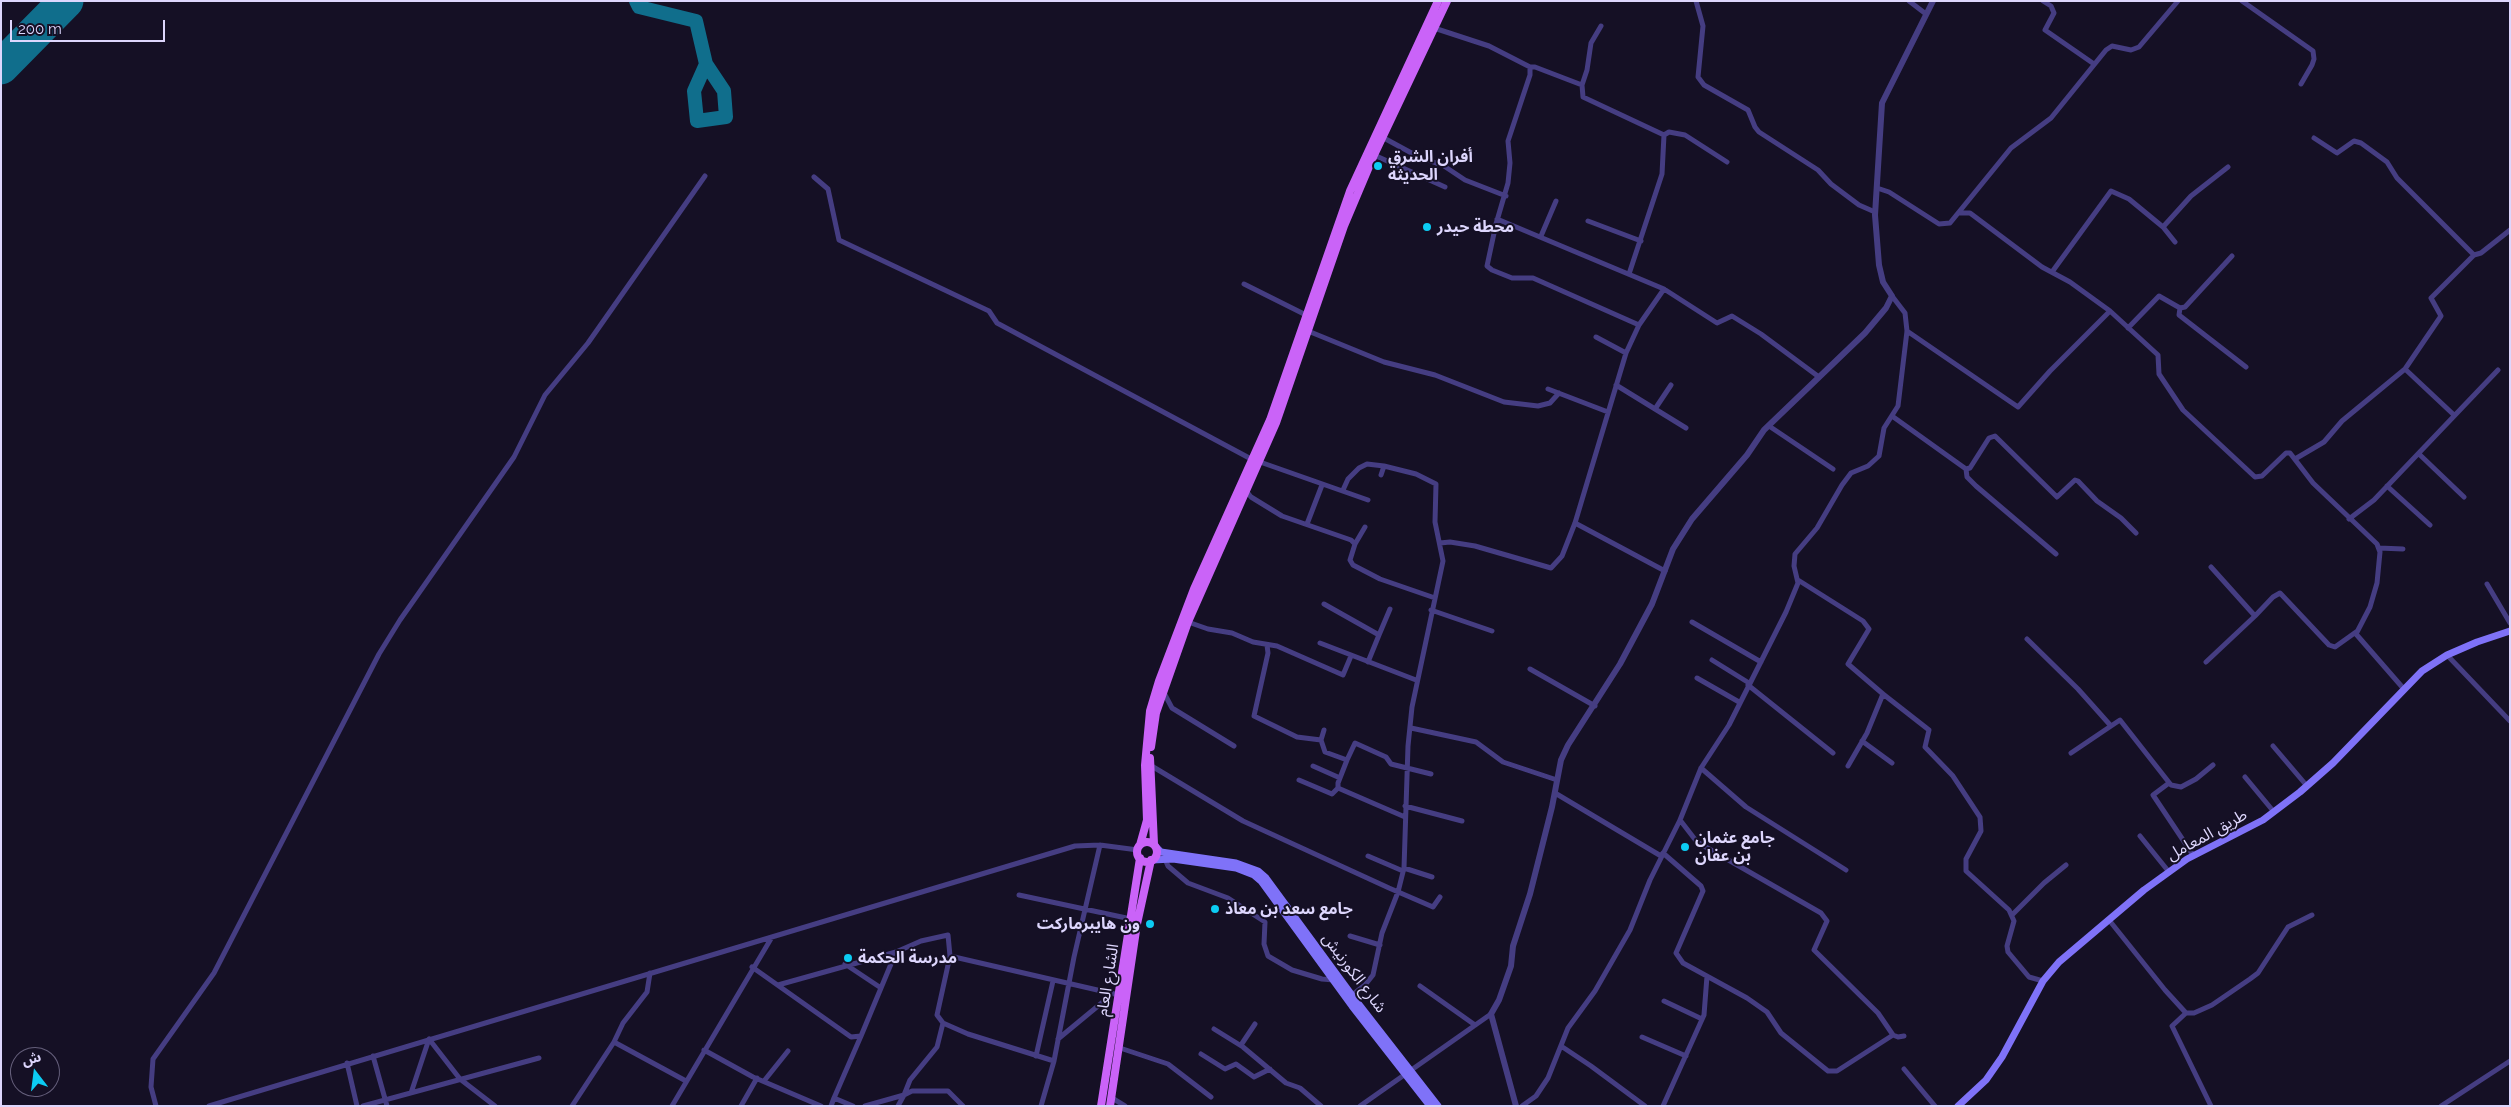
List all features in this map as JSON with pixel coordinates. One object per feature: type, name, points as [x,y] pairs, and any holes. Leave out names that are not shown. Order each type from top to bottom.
[{"type":"main road","points":[[1359,180],[1382,137],[1438,1]]},
{"type":"main road","points":[[1155,845],[1145,842],[1139,851],[1146,861],[1152,860],[1157,854],[1150,765],[1156,713],[1189,599],[1234,512],[1247,492],[1280,395],[1359,180],[1411,69],[1434,28],[1446,1]]},
{"type":"main road","points":[[1163,685],[1234,512],[1286,398],[1308,331],[1310,316]]},
{"type":"main road","name":"طريق المعامل","points":[[1958,1106],[1986,1080],[2002,1057],[2043,982],[2059,962],[2169,872],[2193,856],[2274,812],[2307,786],[2333,763],[2403,688],[2422,671],[2447,655],[2510,631]]},
{"type":"main road","name":"الشارع العام","points":[[1111,1102],[1120,1048],[1139,851],[1147,820],[1145,765],[1150,711],[1163,685]]},
{"type":"main road","name":"شارع الكورنيش","points":[[1155,845],[1161,852],[1236,863],[1262,874],[1274,886],[1409,1073],[1430,1106]]},
{"type":"main road","name":"شارع الكورنيش","points":[[1152,860],[1165,859],[1236,868],[1254,875],[1275,898],[1334,980],[1438,1106]]},
{"type":"main road","name":"الشارع العام","points":[[1101,1106],[1133,922],[1152,860]]},
{"type":"street","points":[[1696,1],[1703,26],[1698,77],[1704,85],[1748,110],[1754,127],[1760,132],[1818,170],[1831,184],[1858,205],[1875,212]]},
{"type":"street","points":[[1909,1],[1926,14]]},
{"type":"street","points":[[1523,1106],[1540,1091],[1555,1063],[1568,1028],[1595,991],[1630,930],[1662,855],[1680,820],[1701,768],[1729,725],[1748,684],[1786,612],[1798,580],[1794,560],[1795,554],[1816,528],[1842,484],[1851,473],[1868,466],[1879,456],[1884,428],[1898,406],[1907,331],[1905,313],[1883,282],[1880,264],[1875,212],[1882,103],[1933,1]]},
{"type":"street","points":[[2043,1],[2051,6],[2054,13],[2046,30],[2094,64]]},
{"type":"street","points":[[1877,188],[1889,192],[1939,224],[1950,223],[1960,213],[2005,154],[2051,118],[2106,50],[2112,46],[2131,50],[2139,47],[2178,1]]},
{"type":"street","points":[[2242,1],[2313,51],[2312,64],[2301,84]]},
{"type":"street","points":[[1601,26],[1591,43],[1587,70],[1582,85],[1583,97],[1647,126],[1664,136]]},
{"type":"street","points":[[1434,28],[1489,46],[1530,67],[1535,66],[1582,85]]},
{"type":"street","points":[[1530,67],[1530,75],[1508,141],[1510,171],[1506,196],[1497,219],[1486,264],[1488,269],[1512,278],[1533,278],[1639,325]]},
{"type":"street","points":[[1629,274],[1662,174],[1664,136],[1669,132],[1685,135],[1727,162]]},
{"type":"street","points":[[1382,137],[1417,156],[1444,166],[1465,180],[1506,196]]},
{"type":"street","points":[[2314,138],[2336,153],[2354,141],[2361,143],[2387,162],[2397,178],[2474,254]]},
{"type":"street","points":[[1374,155],[1445,187]]},
{"type":"street","points":[[2163,227],[2191,196],[2228,167]]},
{"type":"street","points":[[156,1106],[151,1087],[153,1059],[214,973],[379,654],[400,620],[514,457],[545,395],[588,343],[705,176]]},
{"type":"street","points":[[814,177],[828,189],[839,240],[989,311],[997,323],[1257,461],[1368,500]]},
{"type":"street","points":[[2052,272],[2111,191],[2128,199],[2163,227],[2175,242]]},
{"type":"street","points":[[1541,236],[1556,201]]},
{"type":"street","points":[[1960,213],[1970,213],[2042,267],[2070,282],[2110,311],[2158,355],[2159,374],[2182,410],[2254,476],[2262,476],[2287,452],[2292,454],[2313,483],[2379,548],[2404,549]]},
{"type":"street","points":[[1497,219],[1664,289],[1717,323],[1732,316],[1761,334],[1819,377]]},
{"type":"street","points":[[1588,221],[1641,241]]},
{"type":"street","points":[[2295,459],[2324,442],[2342,421],[2405,369],[2441,316],[2431,298],[2474,254],[2481,253],[2510,230]]},
{"type":"street","points":[[2128,328],[2159,296],[2180,308],[2185,307],[2232,256]]},
{"type":"street","points":[[1244,284],[1310,316]]},
{"type":"street","points":[[1440,543],[1450,542],[1475,546],[1550,568],[1562,556],[1575,523],[1626,352],[1639,325],[1664,289]]},
{"type":"street","points":[[1360,1106],[1491,1014],[1499,1000],[1511,966],[1513,946],[1530,894],[1555,793],[1561,760],[1568,746],[1595,706],[1652,604],[1673,549],[1692,519],[1769,426],[1877,319],[1892,296]]},
{"type":"street","points":[[2180,308],[2179,316],[2246,367]]},
{"type":"street","points":[[1907,331],[2018,407],[2050,371],[2110,311]]},
{"type":"street","points":[[1308,331],[1384,362],[1435,375],[1504,402],[1538,406],[1550,403],[1559,393]]},
{"type":"street","points":[[1596,338],[1626,352]]},
{"type":"street","points":[[2405,369],[2454,416]]},
{"type":"street","points":[[2349,519],[2387,486],[2498,370]]},
{"type":"street","points":[[1616,385],[1686,428]]},
{"type":"street","points":[[1655,409],[1671,385]]},
{"type":"street","points":[[1548,388],[1608,412]]},
{"type":"street","points":[[1892,416],[1966,469],[1967,477],[1976,486],[2056,554]]},
{"type":"street","points":[[1769,426],[1833,469]]},
{"type":"street","points":[[1966,469],[1970,468],[1989,438],[1995,436],[2057,497],[2075,480],[2078,481],[2097,501],[2121,518],[2136,533]]},
{"type":"street","points":[[2419,454],[2464,497]]},
{"type":"street","points":[[1342,490],[1348,479],[1359,468],[1367,464],[1416,474],[1436,484],[1435,522],[1440,543],[1442,571],[1431,610],[1416,680],[1407,768],[1404,869],[1380,945],[1373,975],[1365,986],[1352,995]]},
{"type":"street","points":[[1381,475],[1384,466]]},
{"type":"street","points":[[1307,524],[1322,485]]},
{"type":"street","points":[[2387,486],[2430,525]]},
{"type":"street","points":[[1247,492],[1252,498],[1275,513],[1351,540],[1356,544]]},
{"type":"street","points":[[1575,523],[1665,571]]},
{"type":"street","points":[[1365,527],[1350,560],[1352,565],[1380,579],[1435,598]]},
{"type":"street","points":[[2206,662],[2273,597],[2280,594],[2329,645],[2335,647],[2356,632],[2373,597],[2379,568],[2379,548]]},
{"type":"street","points":[[2211,568],[2255,616]]},
{"type":"street","points":[[1798,580],[1863,621],[1869,629],[1848,664],[1929,730],[1925,747],[1947,773],[1953,776],[1977,811],[1982,823],[1966,859],[1966,871],[2012,915],[2014,921],[2008,952],[2030,977],[2043,982]]},
{"type":"street","points":[[2487,584],[2510,622]]},
{"type":"street","points":[[1324,604],[1379,635]]},
{"type":"street","points":[[1368,662],[1390,609]]},
{"type":"street","points":[[1431,610],[1492,632]]},
{"type":"street","points":[[1188,622],[1208,630],[1232,633],[1253,642],[1285,649],[1303,659],[1343,675],[1351,656]]},
{"type":"street","points":[[1692,622],[1761,662]]},
{"type":"street","points":[[2356,632],[2403,688]]},
{"type":"street","points":[[2027,639],[2078,689],[2111,726]]},
{"type":"street","points":[[1320,643],[1416,680]]},
{"type":"street","points":[[1267,645],[1268,652],[1254,716],[1297,737],[1321,740]]},
{"type":"street","points":[[2447,655],[2510,721]]},
{"type":"street","points":[[1712,660],[1748,684],[1833,754]]},
{"type":"street","points":[[1530,669],[1595,706]]},
{"type":"street","points":[[1697,678],[1739,702]]},
{"type":"street","points":[[1163,685],[1172,708],[1234,746]]},
{"type":"street","points":[[1848,766],[1862,741],[1883,694]]},
{"type":"street","points":[[2071,753],[2120,720],[2169,783],[2181,787],[2196,779],[2213,765]]},
{"type":"street","points":[[1411,728],[1476,742],[1503,762],[1557,780]]},
{"type":"street","points":[[1324,730],[1321,740],[1325,752],[1347,760]]},
{"type":"street","points":[[1862,741],[1892,763]]},
{"type":"street","points":[[1299,780],[1332,794],[1338,788],[1340,778],[1355,743],[1386,757],[1392,764],[1431,774]]},
{"type":"street","points":[[2273,746],[2307,786]]},
{"type":"street","points":[[1150,765],[1243,821],[1398,892],[1433,906],[1440,897]]},
{"type":"street","points":[[1313,766],[1340,778]]},
{"type":"street","points":[[1701,768],[1746,806],[1846,870]]},
{"type":"street","points":[[2245,777],[2274,812]]},
{"type":"street","points":[[2169,783],[2153,795],[2193,856]]},
{"type":"street","points":[[1338,788],[1405,817]]},
{"type":"street","points":[[1555,793],[1662,855],[1701,886],[1703,890],[1676,953],[1683,963],[1767,1012],[1781,1033],[1828,1071],[1837,1071],[1893,1034]]},
{"type":"street","points":[[1406,806],[1462,821]]},
{"type":"street","points":[[1680,820],[1697,842],[1821,913],[1827,921],[1814,950],[1878,1014],[1893,1034],[1898,1037],[1904,1036]]},
{"type":"street","points":[[2140,836],[2169,872]]},
{"type":"street","points":[[1041,1106],[1054,1061],[1100,845]]},
{"type":"street","points":[[209,1106],[1075,846],[1100,845],[1139,851]]},
{"type":"street","points":[[1368,856],[1432,877]]},
{"type":"street","points":[[1165,859],[1168,866],[1188,883],[1228,898],[1265,922],[1264,944],[1268,956],[1292,970],[1322,979],[1334,980]]},
{"type":"street","points":[[2012,915],[2044,883],[2066,865]]},
{"type":"street","points":[[1019,895],[1085,909],[1133,922]]},
{"type":"street","points":[[2211,1106],[2172,1026],[2186,1013],[2194,1013],[2212,1005],[2258,973],[2288,927],[2312,915]]},
{"type":"street","points":[[2109,920],[2164,990],[2186,1013]]},
{"type":"street","points":[[778,985],[845,964],[896,952],[921,942],[948,935],[950,956],[937,1015],[943,1023],[968,1034],[1054,1061]]},
{"type":"street","points":[[672,1106],[752,967],[772,936]]},
{"type":"street","points":[[1350,936],[1380,945]]},
{"type":"street","points":[[831,1106],[896,952]]},
{"type":"street","points":[[950,956],[1119,995]]},
{"type":"street","points":[[845,964],[881,988]]},
{"type":"street","points":[[752,967],[851,1036],[861,1036]]},
{"type":"street","points":[[580,1106],[573,1104],[614,1042],[623,1023],[647,992],[650,973]]},
{"type":"street","points":[[1663,1106],[1702,1019],[1707,976]]},
{"type":"street","points":[[1036,1056],[1053,981]]},
{"type":"street","points":[[1420,986],[1475,1025]]},
{"type":"street","points":[[1058,1040],[1104,1001],[1109,993]]},
{"type":"street","points":[[1664,1001],[1702,1019]]},
{"type":"street","points":[[1491,1014],[1516,1106]]},
{"type":"street","points":[[898,1106],[910,1080],[937,1047],[943,1023]]},
{"type":"street","points":[[1240,1045],[1256,1024]]},
{"type":"street","points":[[1214,1029],[1240,1045],[1286,1083],[1300,1088],[1321,1106]]},
{"type":"street","points":[[1642,1038],[1686,1056]]},
{"type":"street","points":[[429,1039],[460,1079],[495,1106]]},
{"type":"street","points":[[411,1093],[429,1039]]},
{"type":"street","points":[[614,1042],[686,1081]]},
{"type":"street","points":[[1561,1046],[1592,1066],[1645,1106]]},
{"type":"street","points":[[1120,1048],[1168,1064],[1211,1097]]},
{"type":"street","points":[[704,1050],[757,1078],[821,1106]]},
{"type":"street","points":[[764,1081],[788,1050]]},
{"type":"street","points":[[1200,1054],[1225,1069],[1236,1064],[1254,1077],[1270,1069]]},
{"type":"street","points":[[373,1056],[387,1099],[387,1106]]},
{"type":"street","points":[[363,1106],[539,1058]]},
{"type":"street","points":[[347,1064],[357,1106]]},
{"type":"street","points":[[2442,1106],[2508,1064]]},
{"type":"street","points":[[1904,1069],[1935,1106]]},
{"type":"street","points":[[741,1106],[757,1078]]},
{"type":"street","points":[[865,1106],[912,1091],[948,1091],[963,1106]]},
{"type":"street","points":[[834,1098],[853,1106]]},
{"type":"street","points":[[806,1106],[809,1100]]},
{"type":"street","points":[[1111,1102],[1125,1106]]},
{"type":"taxiway","points":[[636,1],[639,7],[696,21],[706,64]]},
{"type":"taxiway","points":[[706,64],[724,91],[726,117],[697,121],[694,91],[706,64]]},
{"type":"runway","points":[[1,67],[66,1]]},
{"type":"place","name":"أفران الشرق الحديثة","points":[[1378,166]]},
{"type":"place","name":"محطة حيدر","points":[[1427,227]]},
{"type":"place","name":"جامع عثمان بن عفان","points":[[1685,847]]},
{"type":"place","name":"جامع سعد بن معاذ","points":[[1215,909]]},
{"type":"place","name":"ون هايبرماركت","points":[[1150,924]]},
{"type":"place","name":"مدرسة الحكمة","points":[[848,958]]}]
